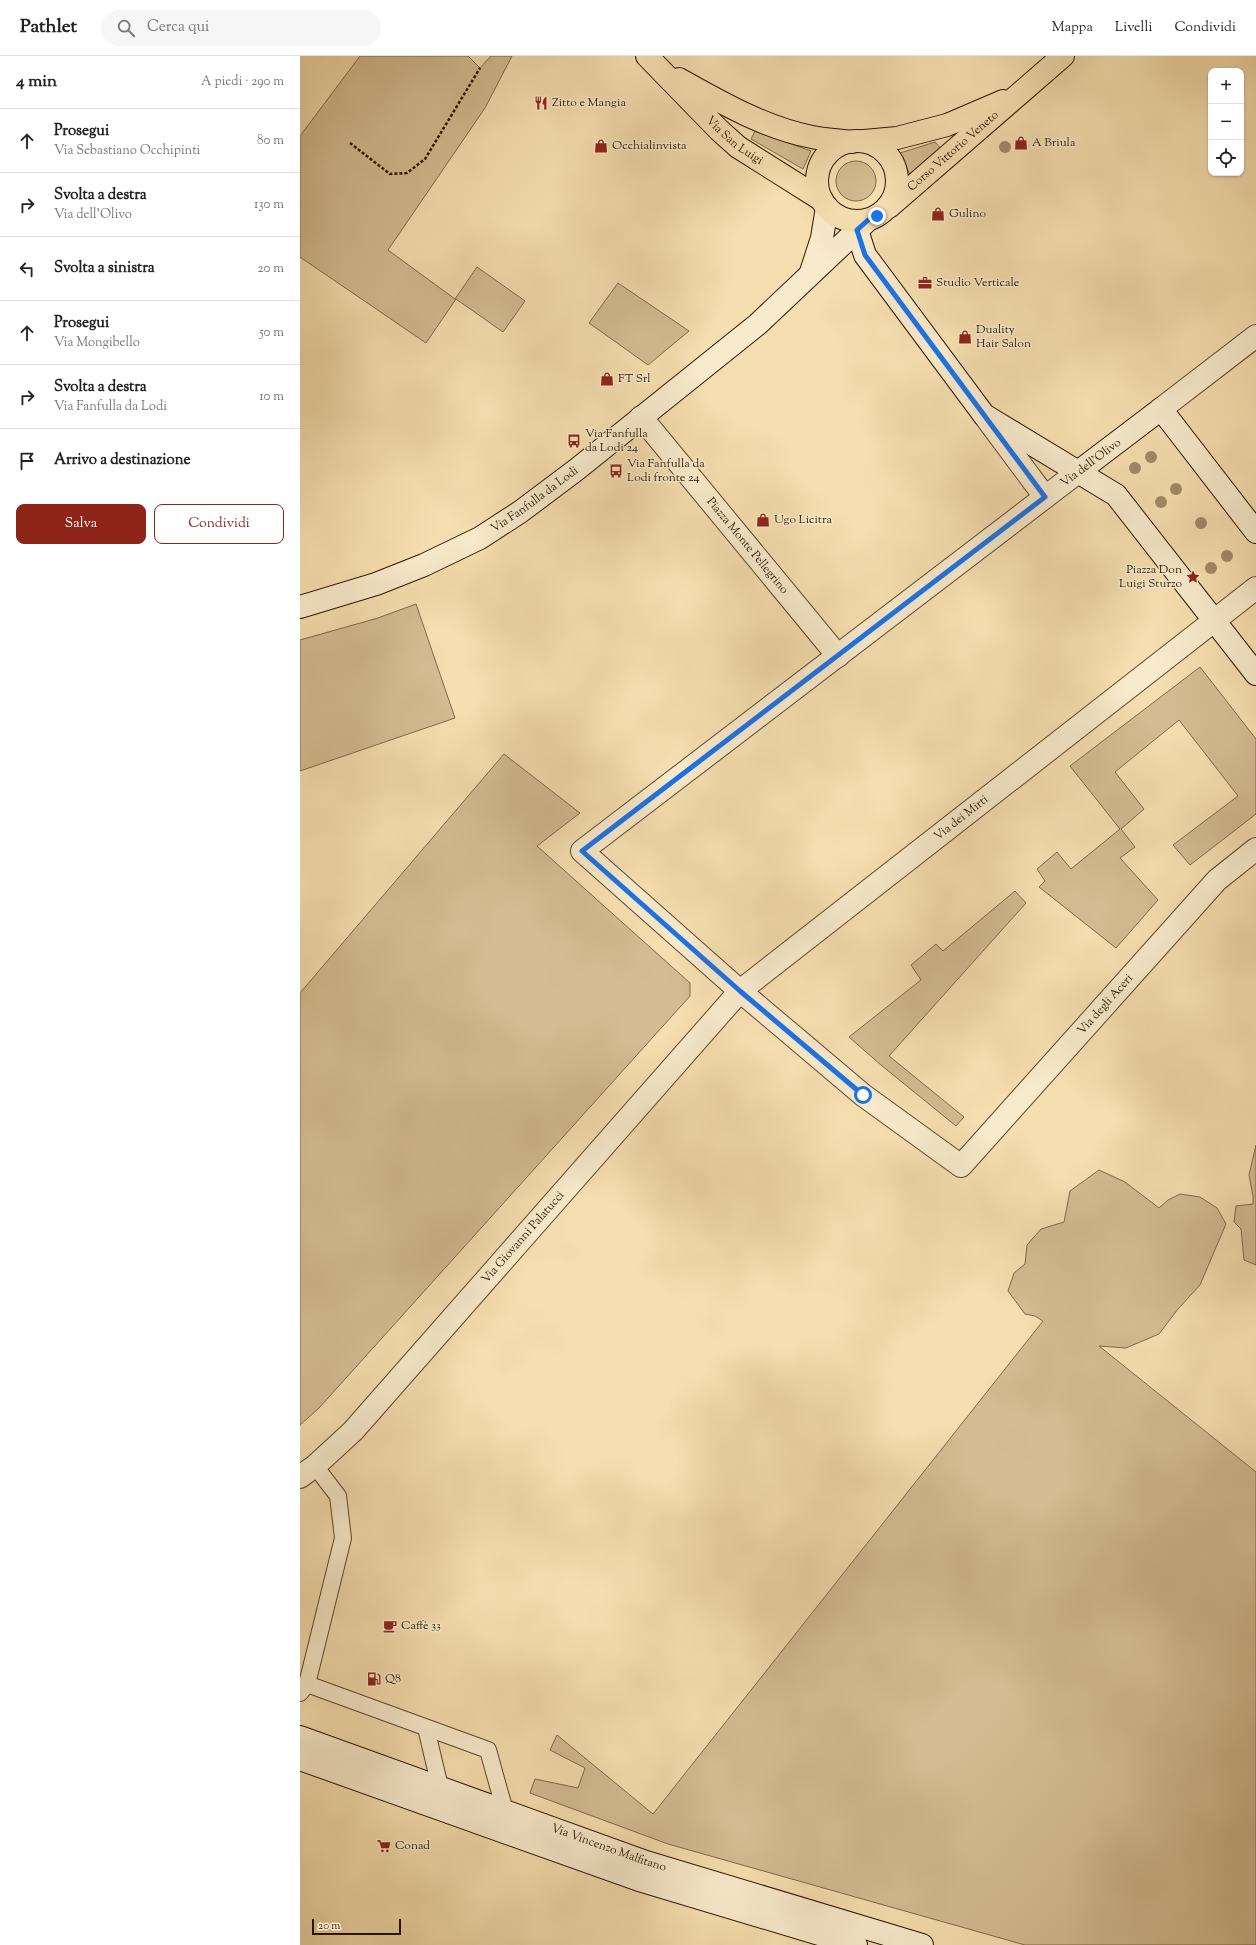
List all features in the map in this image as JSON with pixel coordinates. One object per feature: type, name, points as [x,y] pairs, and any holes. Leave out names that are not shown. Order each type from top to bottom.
[{"type":"main road","name":"Corso Vittorio Veneto","points":[[870,220],[1022,93],[1063,56]]},
{"type":"main road","name":"Via San Luigi","points":[[653,62],[716,100],[768,124],[812,137],[857,142]]},
{"type":"main road","name":"Via San Luigi","points":[[653,62],[719,130],[738,147],[824,204],[835,215],[845,220],[870,220]]},
{"type":"main road","name":"Corso Vittorio Veneto","points":[[857,142],[897,138],[947,126],[1022,93]]},
{"type":"main road","points":[[824,204],[817,184],[818,171],[823,160],[836,148],[857,142],[872,144],[882,150],[890,158],[898,179],[892,202],[870,220]]},
{"type":"street","name":"Via Fanfulla da Lodi","points":[[810,274],[822,238],[824,204]]},
{"type":"street","name":"Via Fanfulla da Lodi","points":[[300,607],[376,584],[424,565],[480,538],[520,512],[569,475],[758,324],[810,274],[870,220]]},
{"type":"street","points":[[870,220],[865,255],[1045,497]]},
{"type":"street","name":"Via dell'Olivo","points":[[740,991],[582,851],[1256,336]]},
{"type":"street","points":[[1161,409],[1256,532]]},
{"type":"street","points":[[984,415],[1116,495],[1256,674]]},
{"type":"street","name":"Piazza Monte Pellegrino","points":[[641,417],[838,656]]},
{"type":"street","name":"Via dei Mirti","points":[[740,991],[1256,588]]},
{"type":"street","name":"Via degli Aceri","points":[[740,991],[863,1095],[961,1166],[1217,880],[1256,849]]},
{"type":"street","name":"Via Giovanni Palatucci","points":[[308,1472],[358,1425],[740,991]]},
{"type":"street","name":"Via Vincenzo Malfitano","points":[[300,1737],[646,1862],[922,1945]]},
{"type":"street","name":"Via Vincenzo Malfitano","points":[[300,1759],[639,1880],[856,1945]]},
{"type":"lane","points":[[308,1472],[338,1496],[343,1538],[304,1689],[426,1728],[488,1750],[505,1811]]},
{"type":"lane","points":[[426,1728],[440,1787]]},
{"type":"path","points":[[350,143],[390,174],[407,173],[425,159],[480,68]]},
{"type":"shaded area","points":[[360,56],[468,56],[480,68],[491,56],[512,56],[485,108],[388,250],[455,299],[477,267],[525,301],[503,332],[456,299],[426,343],[300,257],[300,136]]},
{"type":"shaded area","points":[[755,131],[811,151],[803,169],[751,139]]},
{"type":"shaded area","points":[[935,142],[942,150],[910,175],[900,153]]},
{"type":"shaded area","points":[[860,161],[867,164],[873,170],[876,181],[875,189],[867,198],[860,201],[852,201],[845,198],[837,189],[836,177],[839,170],[848,162]]},
{"type":"shaded area","points":[[618,283],[689,331],[648,365],[589,323]]},
{"type":"shaded area","points":[[416,604],[455,718],[300,771],[300,640],[378,618]]},
{"type":"shaded area","points":[[1200,667],[1256,739],[1256,814],[1190,865],[1173,845],[1238,796],[1179,720],[1115,772],[1144,809],[1121,829],[1135,847],[1120,858],[1158,900],[1116,948],[1039,887],[1045,881],[1037,869],[1057,852],[1071,869],[1120,829],[1070,766]]},
{"type":"shaded area","points":[[504,754],[580,813],[537,846],[690,983],[690,996],[319,1408],[300,1425],[300,993]]},
{"type":"shaded area","points":[[1015,891],[1026,903],[889,1056],[964,1117],[956,1126],[849,1037],[921,980],[911,965],[936,944],[943,951]]},
{"type":"shaded area","points":[[1256,1145],[1256,1265],[1244,1260],[1241,1229],[1234,1222],[1236,1206],[1253,1204],[1249,1175]]},
{"type":"shaded area","points":[[1099,1170],[1125,1182],[1159,1208],[1168,1200],[1180,1194],[1200,1197],[1217,1208],[1226,1224],[1200,1285],[1178,1309],[1159,1334],[1126,1348],[1099,1346],[1256,1472],[1256,1945],[1025,1945],[668,1844],[530,1793],[535,1779],[578,1788],[585,1768],[550,1750],[557,1735],[653,1814],[1043,1321],[1035,1316],[1025,1314],[1008,1291],[1014,1273],[1025,1264],[1027,1245],[1041,1229],[1064,1222],[1070,1191]]},
{"type":"place","name":"Zitto e Mangia","points":[[541,103]]},
{"type":"place","name":"A Briula","points":[[1021,143]]},
{"type":"place","name":"Occhialinvista","points":[[601,146]]},
{"type":"place","name":"Gulino","points":[[938,214]]},
{"type":"place","name":"Studio Verticale","points":[[925,283]]},
{"type":"place","name":"Duality Hair Salon","points":[[965,337]]},
{"type":"place","name":"FT Srl","points":[[607,379]]},
{"type":"place","name":"Via Fanfulla da Lodi 24","points":[[574,441]]},
{"type":"place","name":"Via Fanfulla da Lodi fronte 24","points":[[616,471]]},
{"type":"place","name":"Ugo Licitra","points":[[763,520]]},
{"type":"place","name":"Piazza Don Luigi Sturzo","points":[[1193,577]]},
{"type":"place","name":"Caffè 33","points":[[390,1626]]},
{"type":"place","name":"Q8","points":[[374,1679]]},
{"type":"place","name":"Conad","points":[[384,1846]]},
{"type":"route","points":[[863,1095],[740,991],[582,851],[1045,497],[865,255],[857,230],[868,220],[877,216]]}]
